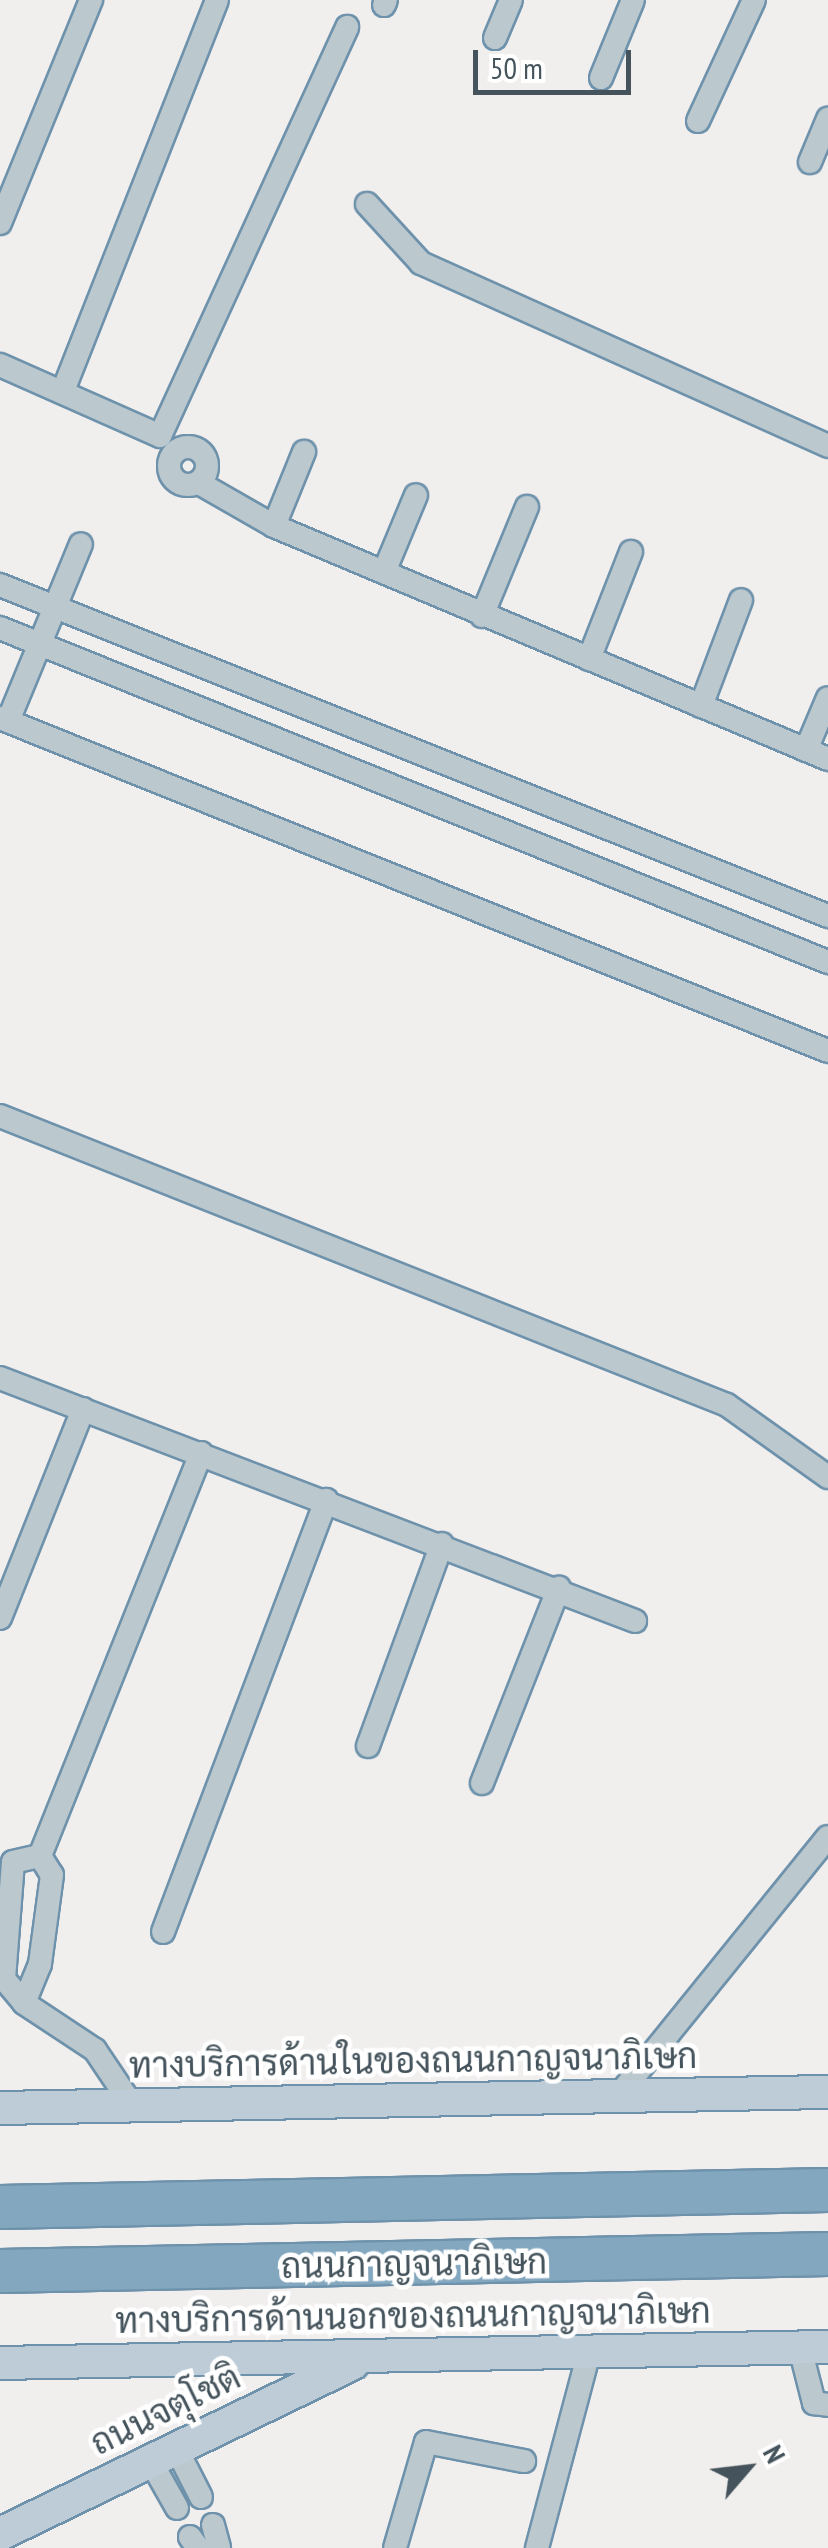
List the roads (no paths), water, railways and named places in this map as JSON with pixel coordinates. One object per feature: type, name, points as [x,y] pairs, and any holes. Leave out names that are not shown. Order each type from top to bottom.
[{"type":"highway","name":"ถนนกาญจนาภิเษก","points":[[0,2207],[828,2190]]},
{"type":"highway","name":"ถนนกาญจนาภิเษก","points":[[0,2271],[828,2254]]},
{"type":"main road","name":"ทางบริการด้านในของถนนกาญจนาภิเษก","points":[[0,2108],[828,2092]]},
{"type":"main road","name":"ทางบริการด้านนอกของถนนกาญจนาภิเษก","points":[[0,2363],[814,2348]]},
{"type":"main road","name":"ถนนจตุโชติ","points":[[0,2534],[366,2357]]},
{"type":"main road","points":[[194,2360],[231,2382],[232,2410],[214,2429]]},
{"type":"street","points":[[0,222],[91,0]]},
{"type":"street","points":[[64,391],[217,0]]},
{"type":"street","points":[[495,38],[510,0]]},
{"type":"street","points":[[601,78],[634,0]]},
{"type":"street","points":[[698,121],[754,0]]},
{"type":"street","points":[[169,443],[346,27]]},
{"type":"street","points":[[810,162],[828,119]]},
{"type":"street","points":[[367,204],[420,263],[828,446]]},
{"type":"street","points":[[0,365],[205,456],[199,483],[274,526],[817,754],[828,698]]},
{"type":"street","points":[[274,526],[304,452]]},
{"type":"street","points":[[384,572],[416,495]]},
{"type":"street","points":[[482,616],[528,507]]},
{"type":"street","points":[[81,544],[4,719],[828,1051]]},
{"type":"street","points":[[589,659],[631,552]]},
{"type":"street","points":[[0,620],[7,588],[828,916]]},
{"type":"street","points":[[701,706],[742,600]]},
{"type":"street","points":[[0,628],[828,962]]},
{"type":"street","points":[[0,1116],[727,1405],[828,1477]]},
{"type":"street","points":[[0,1378],[559,1588],[635,1622]]},
{"type":"street","points":[[0,1618],[83,1409]]},
{"type":"street","points":[[24,2003],[51,1884],[40,1856],[201,1453]]},
{"type":"street","points":[[163,1932],[326,1500]]},
{"type":"street","points":[[368,1746],[442,1544]]},
{"type":"street","points":[[482,1782],[559,1588]]},
{"type":"street","points":[[618,2096],[828,1837]]},
{"type":"street","points":[[40,1856],[6,1859],[4,1979],[24,2003],[96,2050],[132,2105]]},
{"type":"street","points":[[814,2348],[814,2403],[828,2405]]},
{"type":"street","points":[[537,2548],[589,2352]]},
{"type":"street","points":[[395,2548],[426,2442],[524,2460]]},
{"type":"street","points":[[163,2454],[202,2497]]},
{"type":"street","points":[[163,2454],[178,2508]]}]
